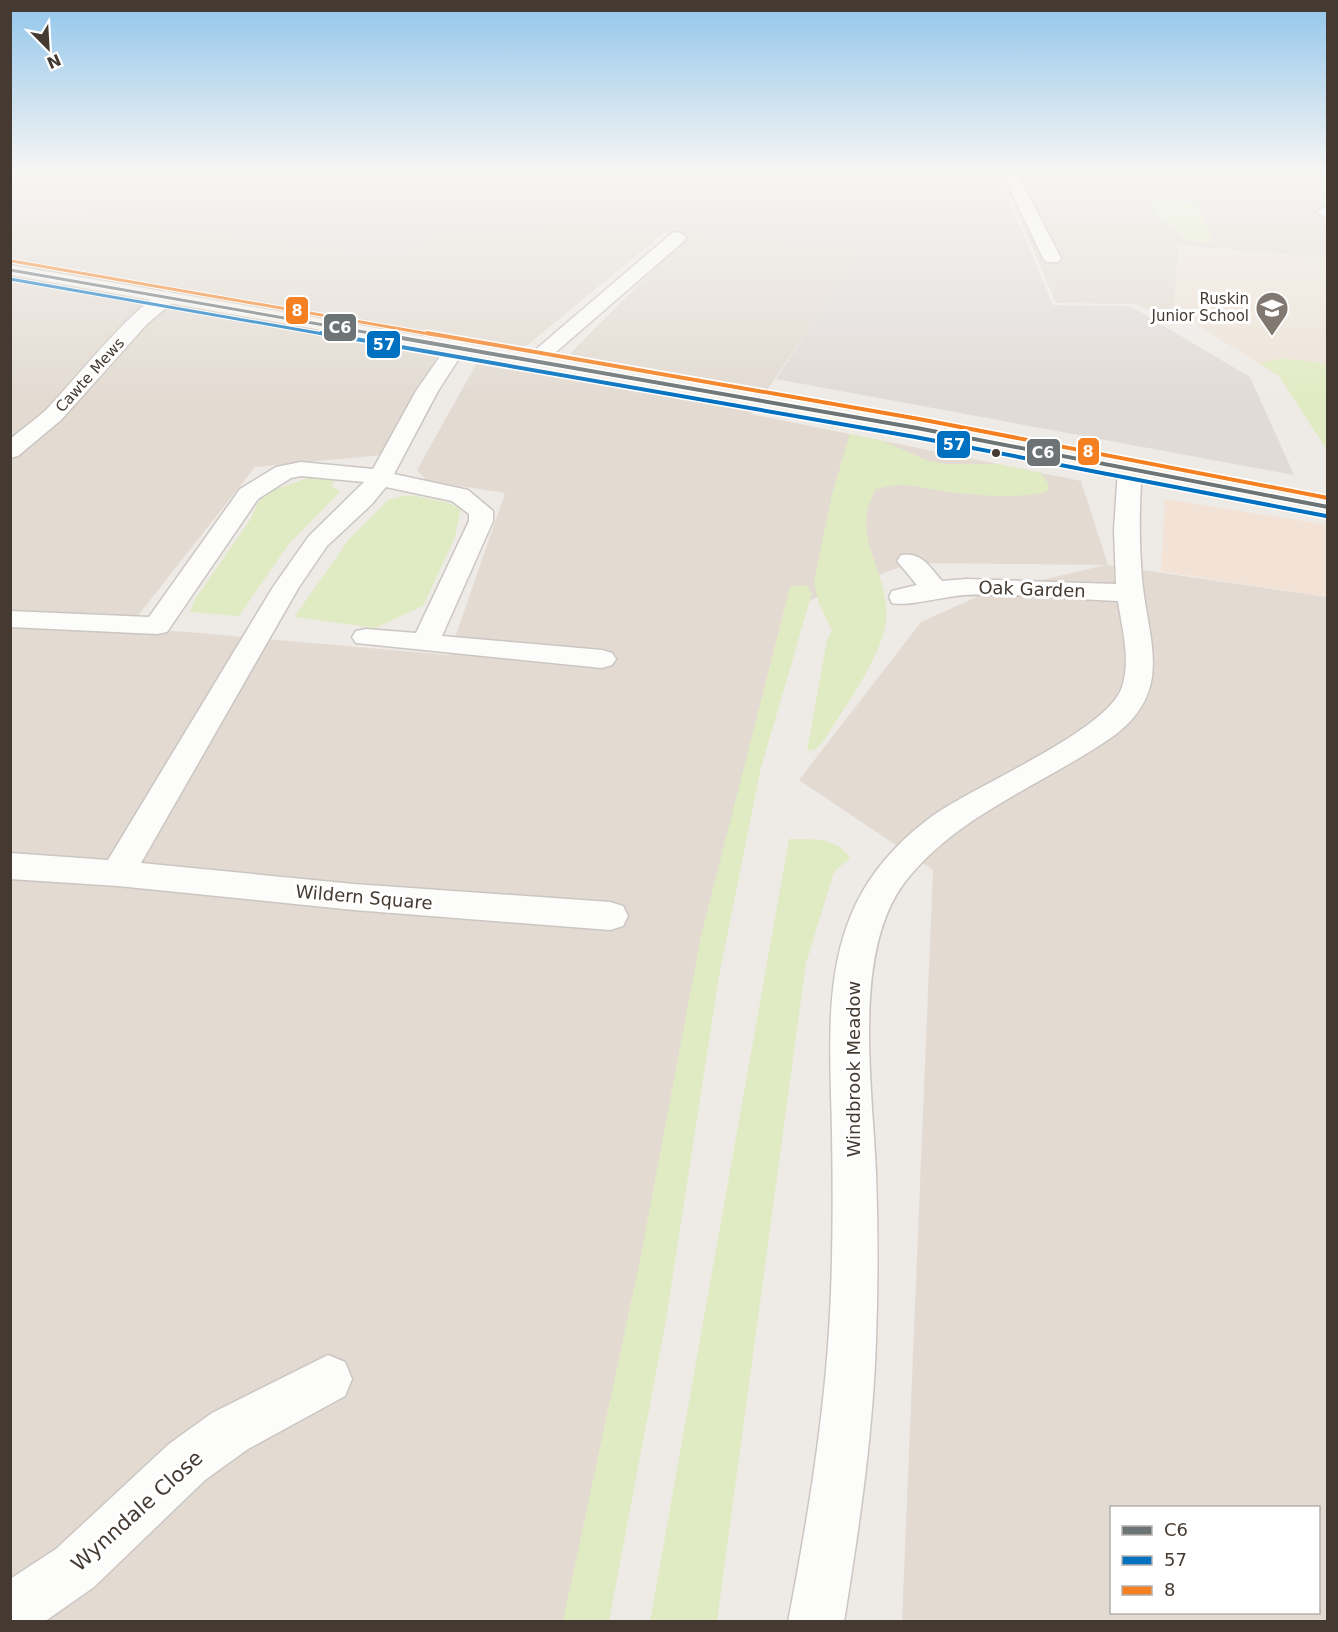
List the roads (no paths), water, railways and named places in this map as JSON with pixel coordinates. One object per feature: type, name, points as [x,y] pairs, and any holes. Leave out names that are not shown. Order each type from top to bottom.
[{"type":"main road","points":[[10,270],[457,346],[894,424],[1328,507]]},
{"type":"street","points":[[534,361],[666,247]]},
{"type":"street","points":[[1047,247],[1052,258]]},
{"type":"street","name":"Cawte Mews","points":[[10,451],[53,415],[140,320],[167,297]]},
{"type":"street","points":[[118,873],[291,580],[318,541],[362,500],[381,477],[427,391],[457,346]]},
{"type":"street","points":[[10,619],[157,626],[249,494],[269,480],[301,469],[381,477],[403,485],[459,495],[472,502],[481,511],[481,520],[425,643]]},
{"type":"street","name":"Windbrook Meadow","points":[[816,1622],[848,1406],[855,1213],[850,1036],[853,970],[858,945],[866,921],[888,881],[930,833],[967,806],[1051,762],[1106,728],[1130,702],[1138,680],[1139,661],[1130,593],[1127,522],[1130,469]]},
{"type":"street","points":[[910,561],[934,590]]},
{"type":"street","name":"Oak Garden","points":[[902,597],[967,586],[1130,593]]},
{"type":"street","points":[[366,637],[602,659]]},
{"type":"street","name":"Wildern Square","points":[[10,866],[118,873],[354,897],[610,916]]},
{"type":"street","name":"Wynndale Close","points":[[10,1612],[75,1568],[187,1462],[230,1431],[328,1379]]},
{"type":"place","name":"Ruskin Junior School","points":[[1272,337]]}]
